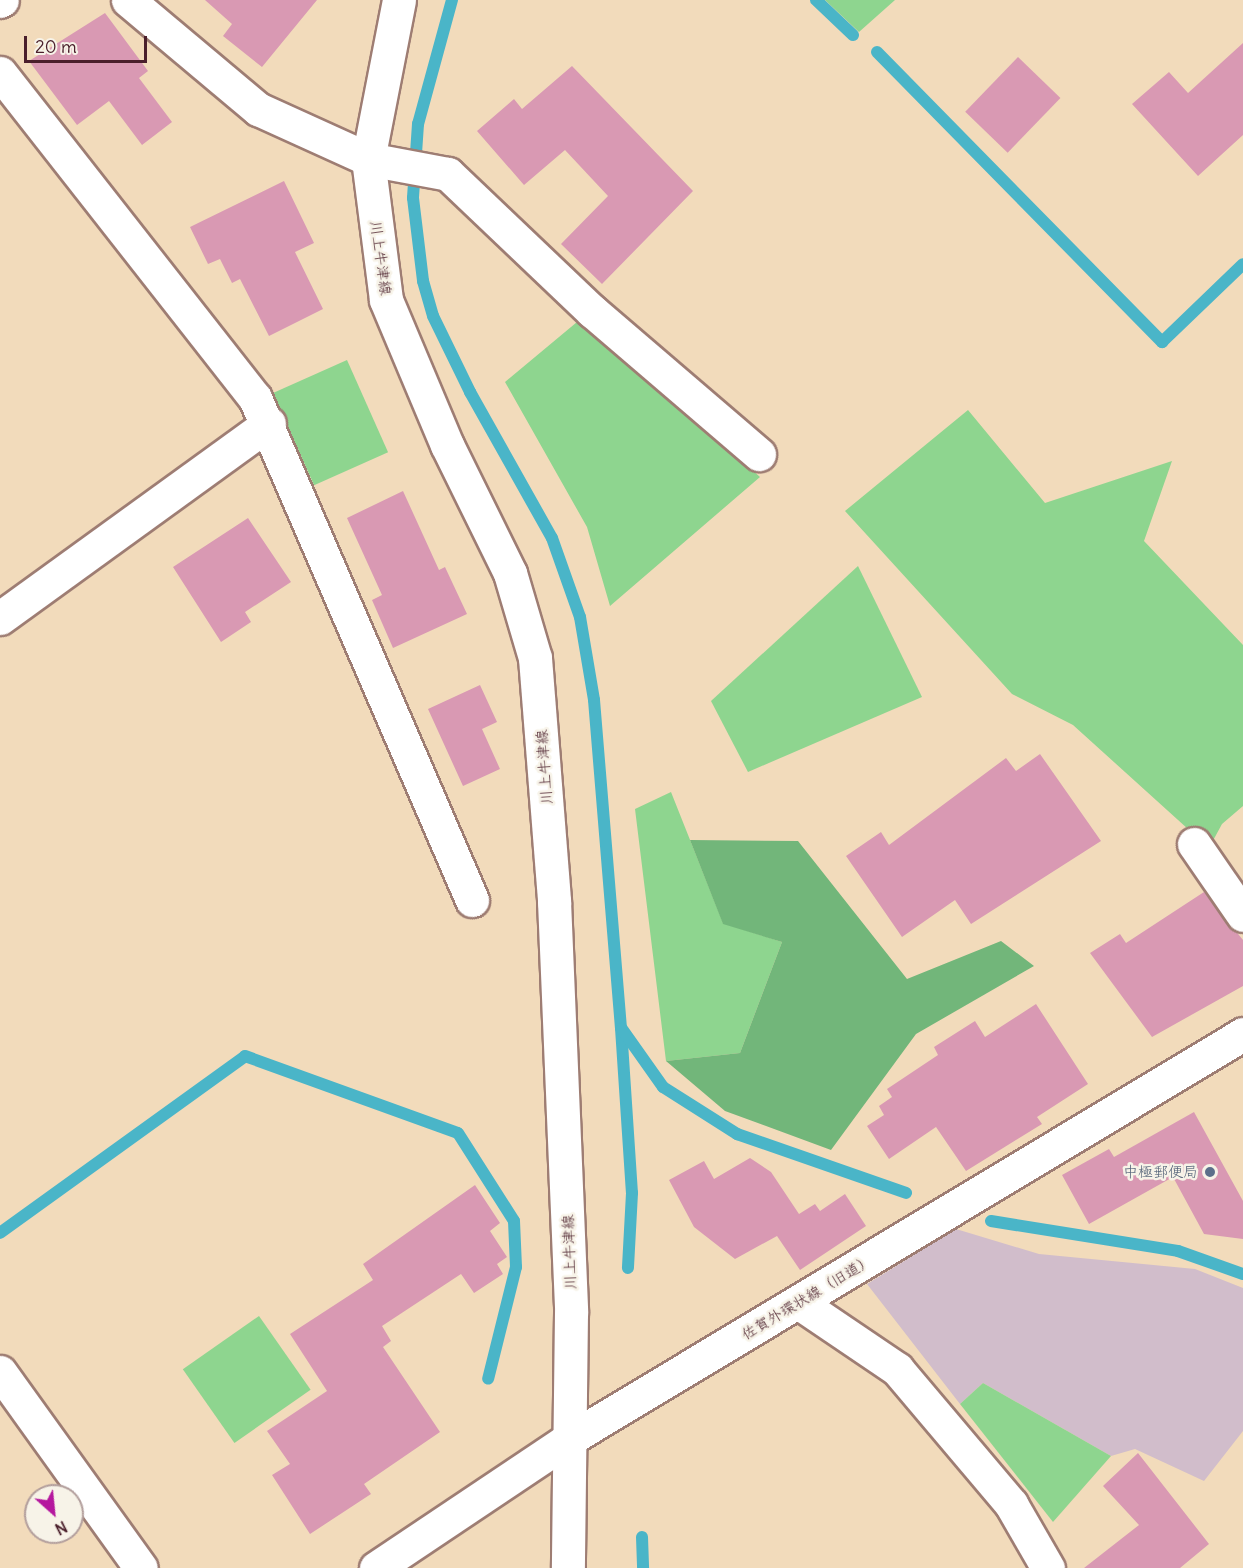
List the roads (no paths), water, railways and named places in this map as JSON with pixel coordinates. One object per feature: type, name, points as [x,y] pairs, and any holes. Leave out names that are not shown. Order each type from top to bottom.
[{"type":"street","points":[[128,0],[258,109],[368,159],[448,174],[592,312],[759,454]]},
{"type":"street","name":"川上牛津線","points":[[399,0],[368,159],[386,300],[447,445],[510,573],[536,658],[554,901],[570,1290],[566,1441],[568,1568]]},
{"type":"street","points":[[0,73],[255,398],[270,423],[472,900]]},
{"type":"street","points":[[0,618],[270,423]]},
{"type":"street","points":[[1194,844],[1243,915]]},
{"type":"street","name":"佐賀外環状線（旧道）","points":[[376,1568],[566,1441],[1243,1034]]},
{"type":"street","points":[[798,1302],[897,1369],[1011,1504],[1048,1568]]},
{"type":"street","points":[[0,1372],[141,1568]]},
{"type":"waterway","points":[[452,0],[418,124],[413,198],[423,281],[433,316],[470,392],[552,538],[580,617],[594,700],[621,1028],[632,1193],[628,1268]]},
{"type":"waterway","points":[[816,0],[853,35]]},
{"type":"waterway","points":[[877,52],[1162,342],[1243,264]]},
{"type":"waterway","points":[[622,1029],[663,1087],[737,1134],[906,1193]]},
{"type":"waterway","points":[[0,1233],[245,1056],[458,1133],[514,1221],[516,1267],[488,1379]]},
{"type":"waterway","points":[[991,1221],[1178,1251],[1243,1274]]},
{"type":"waterway","points":[[642,1537],[643,1568]]},
{"type":"place","name":"中極郵便局","points":[[1210,1172]]}]
